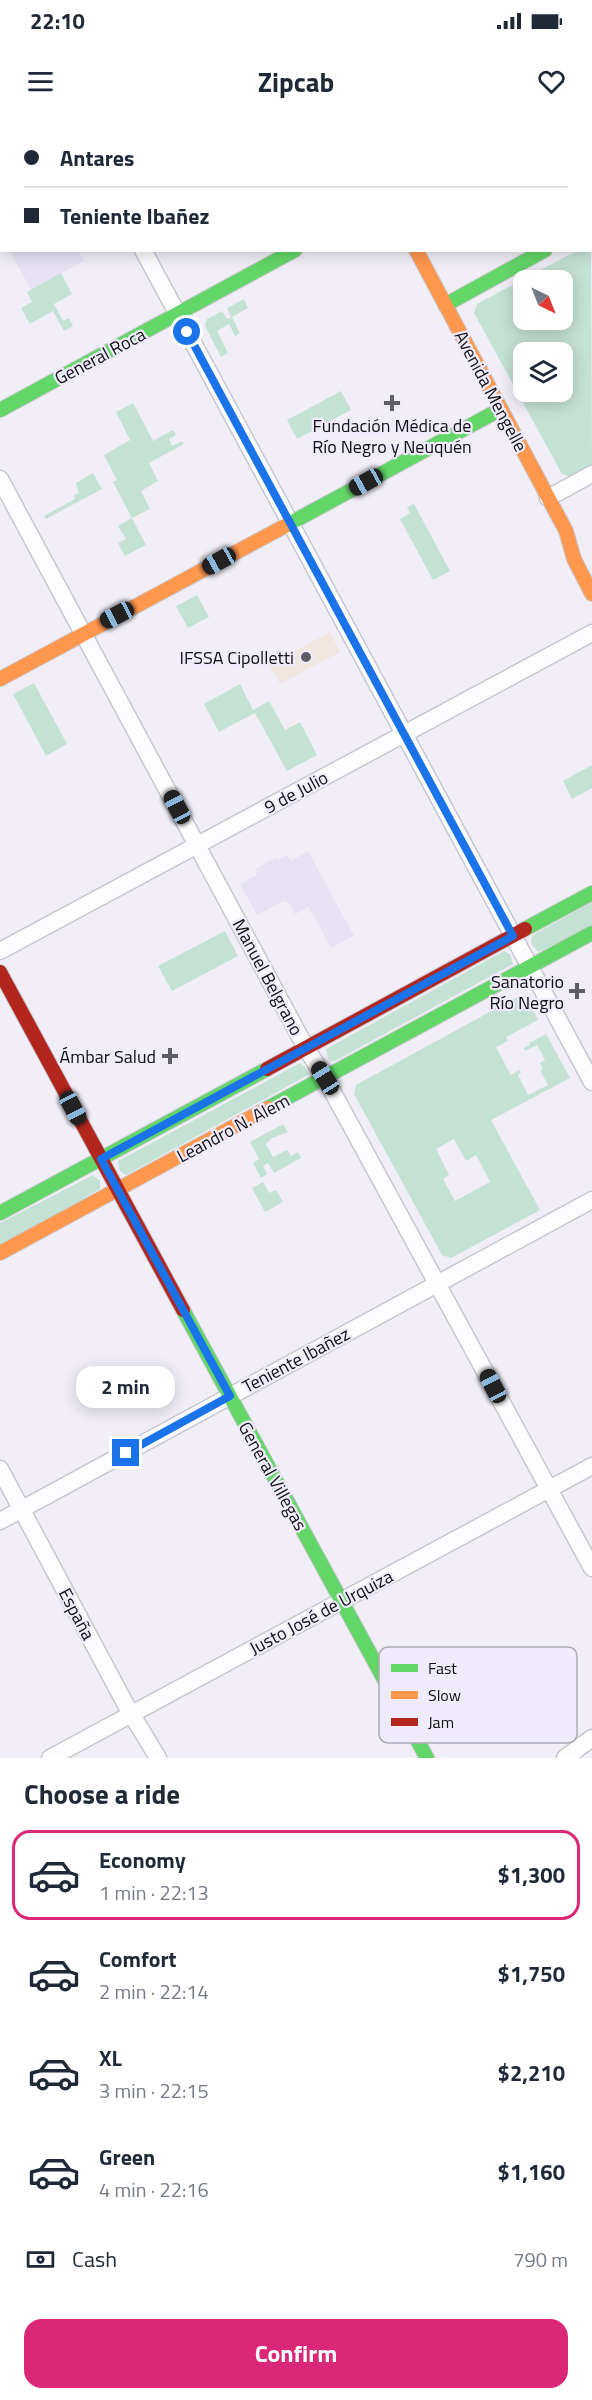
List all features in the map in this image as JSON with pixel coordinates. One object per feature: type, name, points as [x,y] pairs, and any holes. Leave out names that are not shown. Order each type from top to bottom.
[{"type":"main road","name":"General Roca","points":[[0,410],[291,252]]},
{"type":"main road","name":"Avenida Mengelle","points":[[417,252],[566,531],[574,559],[592,594]]},
{"type":"main road","points":[[445,305],[541,252]]},
{"type":"main road","points":[[0,679],[501,409]]},
{"type":"main road","name":"Avenida Mengelle","points":[[566,531],[585,551],[592,563]]},
{"type":"main road","name":"Leandro N. Alem","points":[[0,1213],[592,893]]},
{"type":"main road","name":"Leandro N. Alem","points":[[0,1253],[592,933]]},
{"type":"main road","name":"General Villegas","points":[[0,972],[379,1670]]},
{"type":"main road","name":"General Villegas","points":[[419,1743],[427,1758]]},
{"type":"street","points":[[144,252],[592,1082]]},
{"type":"street","points":[[548,498],[592,474]]},
{"type":"street","name":"Manuel Belgrano","points":[[0,479],[306,1048],[325,1078],[592,1568]]},
{"type":"street","name":"9 de Julio","points":[[0,951],[592,633]]},
{"type":"street","name":"Teniente Ibañez","points":[[0,1521],[592,1200]]},
{"type":"street","name":"Justo José de Urquiza","points":[[50,1758],[592,1466]]},
{"type":"street","name":"España","points":[[0,1469],[131,1714],[158,1758]]},
{"type":"street","points":[[565,1758],[592,1738]]},
{"type":"shaded area","points":[[11,252],[80,252],[84,261],[31,290]]},
{"type":"shaded area","name":"IFSSA Cipolletti","points":[[330,632],[340,652],[280,684],[269,665]]},
{"type":"shaded area","points":[[308,851],[354,936],[331,948],[309,907],[295,914],[289,903],[283,901],[257,915],[240,884],[257,875],[255,869],[277,857],[279,859],[287,855],[291,861]]},
{"type":"green space","points":[[574,252],[591,252],[592,466],[571,477],[562,474],[523,402],[573,402],[573,342],[513,342],[513,384],[474,313],[477,304],[513,285],[513,330],[573,330],[573,270],[541,270]]},
{"type":"green space","points":[[61,273],[72,294],[54,304],[63,321],[69,318],[73,326],[64,331],[53,311],[30,324],[21,308],[32,302],[27,292]]},
{"type":"green space","points":[[244,299],[248,308],[232,317],[240,333],[235,336],[229,324],[217,331],[228,353],[221,357],[205,326],[207,319],[222,311],[227,319],[231,317],[227,308]]},
{"type":"green space","points":[[341,391],[351,410],[297,439],[287,420]]},
{"type":"green space","points":[[133,403],[153,441],[173,430],[176,435],[169,439],[172,446],[182,441],[184,444],[149,463],[158,481],[141,491],[150,509],[132,518],[113,482],[117,480],[104,455],[130,440],[116,412]]},
{"type":"green space","points":[[93,473],[102,489],[46,519],[44,516],[75,499],[74,495],[79,493],[76,483]]},
{"type":"green space","points":[[414,504],[450,571],[433,580],[400,519],[410,513],[407,507]]},
{"type":"green space","points":[[132,518],[146,545],[125,556],[118,543],[126,539],[118,526]]},
{"type":"green space","points":[[197,595],[209,617],[188,628],[176,606]]},
{"type":"green space","points":[[34,683],[67,744],[46,756],[13,694]]},
{"type":"green space","points":[[240,684],[253,710],[269,701],[285,730],[300,722],[317,755],[287,771],[255,713],[219,732],[204,704]]},
{"type":"green space","points":[[592,765],[592,788],[572,799],[563,781]]},
{"type":"green space","points":[[592,902],[592,928],[538,952],[532,945],[533,935]]},
{"type":"green space","points":[[225,931],[238,956],[172,991],[158,966]]},
{"type":"green space","points":[[504,951],[510,954],[513,964],[333,1062],[328,1059],[326,1049]]},
{"type":"green space","points":[[517,997],[528,1000],[538,1020],[506,1037],[508,1041],[496,1047],[511,1075],[519,1070],[521,1073],[518,1075],[528,1095],[548,1085],[540,1070],[543,1069],[540,1063],[545,1060],[537,1045],[525,1051],[524,1048],[546,1034],[570,1078],[491,1120],[540,1210],[451,1258],[442,1255],[354,1094],[356,1085]],"holes":[[[454,1139],[466,1161],[476,1155],[490,1182],[455,1201],[443,1179],[449,1175],[436,1149]]]},
{"type":"green space","points":[[300,1063],[306,1068],[308,1075],[126,1175],[120,1171],[118,1161]]},
{"type":"green space","points":[[283,1124],[288,1132],[272,1138],[266,1144],[273,1157],[287,1150],[291,1156],[298,1152],[301,1158],[274,1173],[268,1163],[263,1166],[267,1174],[261,1178],[253,1163],[259,1159],[250,1142]]},
{"type":"green space","points":[[93,1175],[100,1181],[100,1189],[0,1247],[0,1223]]},
{"type":"green space","points":[[263,1182],[269,1193],[276,1190],[283,1202],[265,1212],[252,1188]]},
{"type":"traffic: fast","points":[[0,410],[291,252]]},
{"type":"traffic: fast","points":[[445,305],[541,252]]},
{"type":"traffic: fast","points":[[285,526],[501,409]]},
{"type":"traffic: fast","points":[[525,929],[592,893]]},
{"type":"traffic: fast","points":[[268,1108],[592,933]]},
{"type":"traffic: fast","points":[[0,1213],[267,1069]]},
{"type":"traffic: fast","points":[[183,1310],[379,1670]]},
{"type":"traffic: fast","points":[[419,1743],[427,1758]]},
{"type":"traffic: slow","points":[[417,252],[566,531],[574,559],[592,594]]},
{"type":"traffic: slow","points":[[0,679],[285,526]]},
{"type":"traffic: slow","points":[[0,1253],[268,1108]]},
{"type":"traffic: jam","points":[[267,1069],[525,929]]},
{"type":"traffic: jam","points":[[0,972],[183,1310]]},
{"type":"place","name":"Fundación Médica de Río Negro y Neuquén","points":[[392,403]]},
{"type":"place","name":"IFSSA Cipolletti","points":[[306,657]]},
{"type":"place","name":"Sanatorio Río Negro","points":[[577,991]]},
{"type":"place","name":"Ámbar Salud","points":[[170,1056]]},
{"type":"route","points":[[126,1453],[230,1396],[101,1159],[513,936],[187,332]]}]
